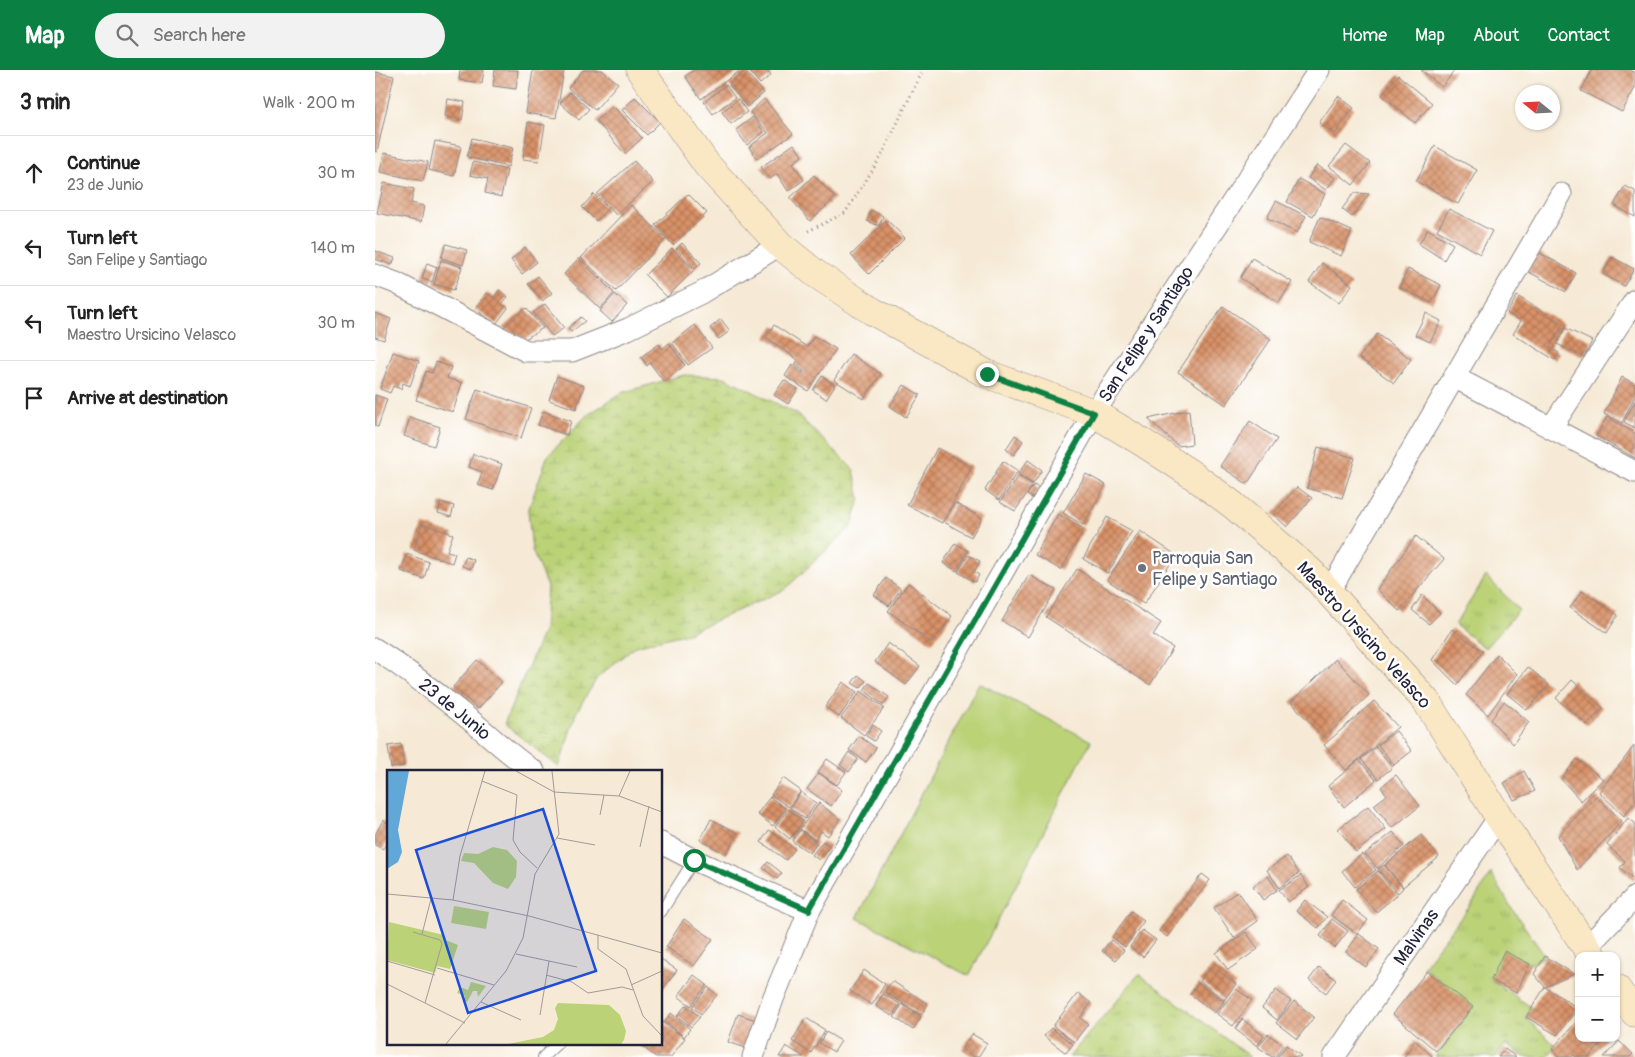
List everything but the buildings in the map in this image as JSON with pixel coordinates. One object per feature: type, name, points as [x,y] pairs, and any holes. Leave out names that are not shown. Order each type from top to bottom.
[{"type":"street","name":"Maestro Ursicino Velasco","points":[[640,70],[707,165],[780,245],[816,274],[872,311],[987,374],[1094,413],[1191,474],[1233,505],[1311,572],[1427,701],[1499,817],[1589,952]]},
{"type":"street","name":"San Felipe y Santiago","points":[[753,1057],[773,999],[809,910],[1094,413],[1319,70]]},
{"type":"street","points":[[1329,592],[1561,194]]},
{"type":"street","points":[[375,275],[396,283],[526,351],[572,351],[628,329],[701,293],[780,245]]},
{"type":"street","points":[[1551,428],[1635,300]]},
{"type":"street","points":[[1454,377],[1635,472]]},
{"type":"street","name":"23 de Junio","points":[[375,649],[403,667],[521,763],[532,770]]},
{"type":"street","name":"Malvinas","points":[[1334,1057],[1499,817]]},
{"type":"street","points":[[663,844],[694,860],[809,910]]},
{"type":"street","points":[[1589,952],[1635,897]]},
{"type":"street","points":[[1620,993],[1635,1013]]},
{"type":"lane","points":[[663,909],[694,860]]},
{"type":"lane","points":[[543,1057],[557,1044]]},
{"type":"path","points":[[780,245],[845,213],[881,158],[923,70]]},
{"type":"green space","points":[[684,375],[724,377],[797,414],[854,470],[860,499],[851,527],[784,590],[688,633],[635,646],[597,678],[576,713],[559,767],[504,724],[544,629],[547,587],[532,550],[528,511],[547,457],[586,416],[621,393]]},
{"type":"green space","points":[[1486,576],[1519,610],[1485,648],[1455,625]]},
{"type":"green space","points":[[979,683],[1091,741],[969,976],[857,918]]},
{"type":"green space","points":[[1491,873],[1512,909],[1545,956],[1530,964],[1504,951],[1491,980],[1531,1007],[1526,1018],[1555,1045],[1548,1057],[1524,1057],[1506,1044],[1496,1057],[1435,1057],[1473,1007],[1423,967],[1473,902]]},
{"type":"green space","points":[[1139,974],[1250,1057],[1069,1057]]},
{"type":"place","name":"Parroquia San Felipe y Santiago","points":[[1142,568]]},
{"type":"route","points":[[694,860],[809,910],[1094,413],[987,374]]}]
